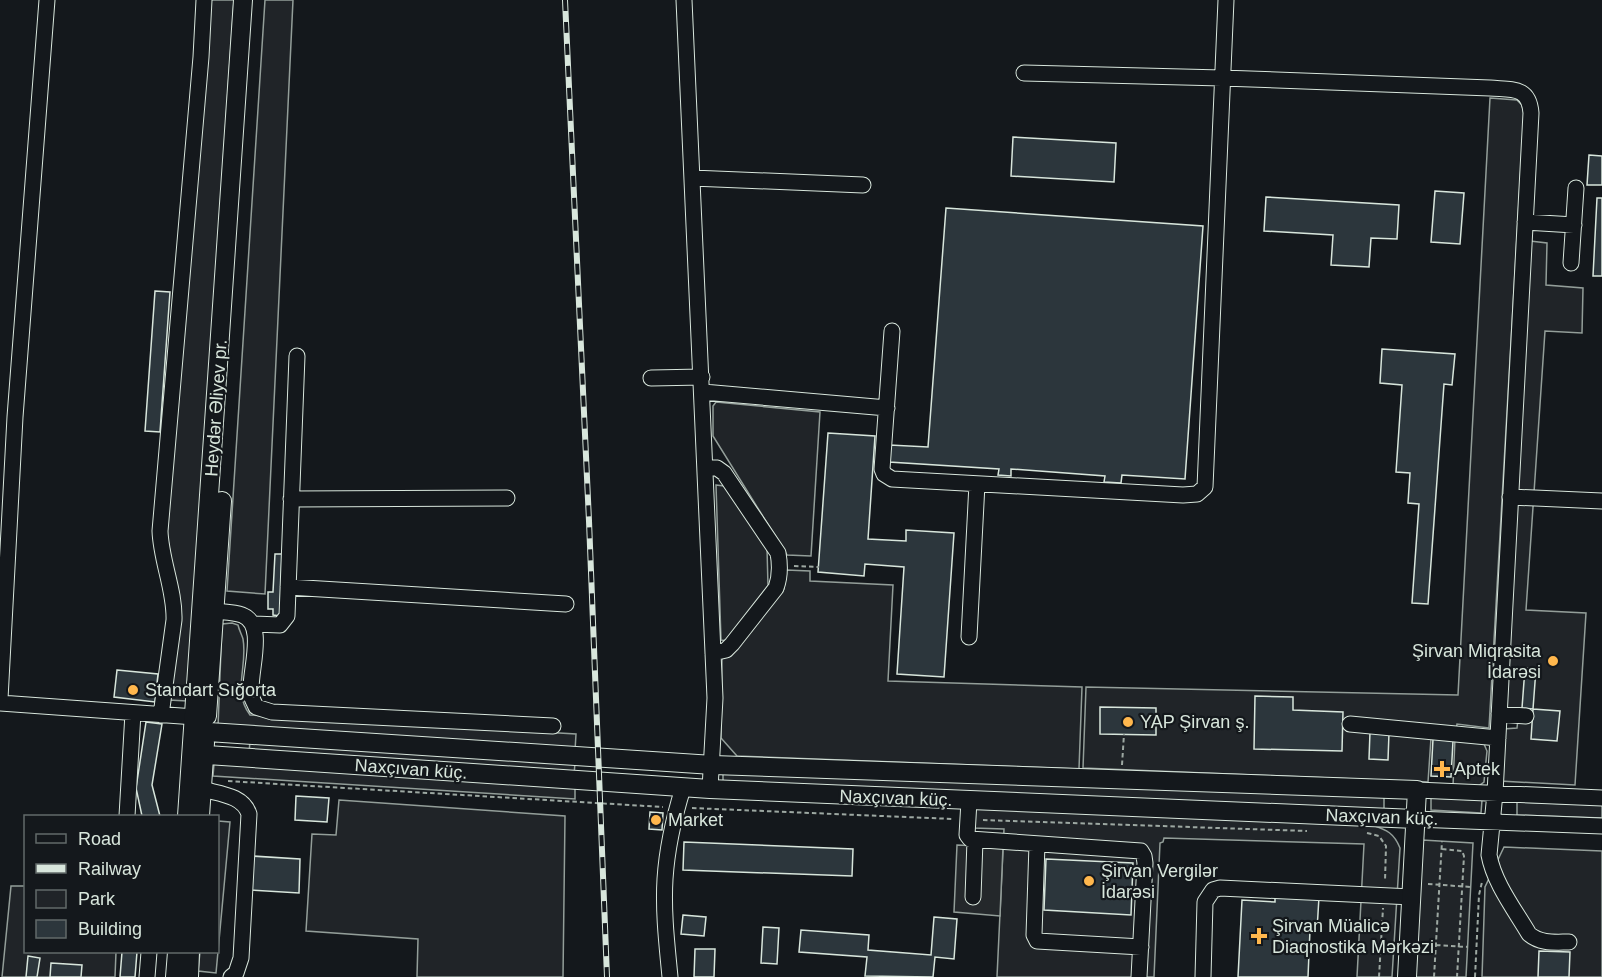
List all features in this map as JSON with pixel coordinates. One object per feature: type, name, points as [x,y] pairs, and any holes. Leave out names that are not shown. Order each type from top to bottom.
[{"type":"main road","name":"Heydər Əliyev pr.","points":[[200,815],[202,784],[198,755],[198,727],[243,0]]},
{"type":"main road","name":"Heydər Əliyev pr.","points":[[198,727],[215,611],[254,0]]},
{"type":"main road","name":"Naxçıvan küç.","points":[[198,727],[713,765],[1417,790]]},
{"type":"main road","name":"Heydər Əliyev pr.","points":[[187,815],[198,755]]},
{"type":"main road","name":"Naxçıvan küç.","points":[[198,755],[683,788],[1415,819]]},
{"type":"main road","points":[[1407,977],[1416,890],[1417,790]]},
{"type":"main road","points":[[175,977],[177,953]]},
{"type":"main road","points":[[189,977],[190,953]]},
{"type":"street","points":[[47,0],[15,417],[0,701],[161,715],[198,727]]},
{"type":"street","points":[[161,715],[175,606],[160,544],[160,531],[204,0]]},
{"type":"street","points":[[684,0],[715,698],[710,789]]},
{"type":"street","points":[[892,331],[882,469],[884,474],[891,479],[1183,495],[1197,494],[1205,487],[1226,0]]},
{"type":"street","points":[[1024,73],[1490,88],[1517,90],[1525,94],[1530,102],[1531,113],[1495,794],[1489,855],[1491,865],[1529,934],[1543,941],[1569,942]]},
{"type":"street","points":[[692,178],[862,185]]},
{"type":"street","points":[[1571,263],[1576,188]]},
{"type":"street","points":[[1525,222],[1574,225]]},
{"type":"street","points":[[253,624],[280,625],[287,616],[297,356]]},
{"type":"street","points":[[651,378],[887,408]]},
{"type":"street","points":[[705,467],[717,468],[724,473],[778,553],[779,566],[776,588],[732,644],[726,650],[713,653]]},
{"type":"street","points":[[969,637],[977,484]]},
{"type":"street","points":[[1510,497],[1602,501]]},
{"type":"street","points":[[291,499],[507,498]]},
{"type":"street","points":[[288,587],[566,604]]},
{"type":"street","points":[[215,611],[242,615],[253,624],[255,640],[252,698],[256,707],[272,711],[553,726]]},
{"type":"street","points":[[127,815],[133,713]]},
{"type":"street","points":[[1499,714],[1526,716]]},
{"type":"street","points":[[1350,724],[1498,738]]},
{"type":"street","points":[[202,784],[238,799],[246,806],[249,814],[241,958],[236,973],[231,977]]},
{"type":"street","points":[[670,977],[664,904],[665,878],[677,808],[683,788]]},
{"type":"street","name":"Naxçıvan küç.","points":[[1417,790],[1602,798]]},
{"type":"street","points":[[969,801],[967,835],[970,839],[1141,851],[1145,863],[1139,977]]},
{"type":"street","name":"Naxçıvan küç.","points":[[1415,819],[1602,826]]},
{"type":"street","points":[[974,897],[975,840]]},
{"type":"street","points":[[1037,844],[1034,935],[1037,940],[1141,947]]},
{"type":"street","points":[[1203,977],[1205,902],[1208,894],[1213,890],[1220,888],[1384,896],[1416,890]]},
{"type":"street","points":[[147,977],[149,953]]},
{"type":"path","points":[[779,566],[819,567]]},
{"type":"path","points":[[1121,780],[1124,734]]},
{"type":"path","points":[[202,784],[677,808],[1309,831]]},
{"type":"path","points":[[1368,833],[1379,836],[1386,846],[1379,977]]},
{"type":"path","points":[[1434,977],[1442,841]]},
{"type":"path","points":[[1442,849],[1462,851],[1464,856],[1457,977]]},
{"type":"path","points":[[1475,977],[1480,886],[1491,865]]},
{"type":"path","points":[[1416,890],[1440,885],[1471,886]]},
{"type":"path","points":[[1436,945],[1468,947]]},
{"type":"green space","points":[[209,0],[234,0],[187,701],[169,700],[179,606],[167,534]]},
{"type":"green space","points":[[265,0],[293,0],[265,594],[227,591]]},
{"type":"green space","points":[[1490,98],[1517,100],[1522,105],[1524,113],[1489,728],[1457,724],[1455,737],[1484,744],[1487,751],[1484,782],[1477,787],[1453,786],[1455,738],[1431,738],[1428,782],[1083,768],[1086,687],[1458,695]]},
{"type":"green space","points":[[1530,241],[1547,243],[1546,285],[1583,288],[1582,333],[1545,331],[1526,610],[1586,613],[1575,785],[1500,781],[1503,729],[1517,728],[1519,710],[1504,707]]},
{"type":"green space","points":[[716,402],[820,412],[811,556],[787,555],[713,436],[713,406]]},
{"type":"green space","points":[[716,485],[724,486],[767,548],[768,586],[727,641],[721,640]]},
{"type":"green space","points":[[786,570],[810,571],[810,581],[893,585],[888,681],[1082,687],[1079,769],[737,756],[721,738],[722,658],[731,656],[784,589]]},
{"type":"green space","points":[[222,624],[238,625],[243,639],[241,688],[245,706],[250,715],[576,734],[575,751],[218,727]]},
{"type":"green space","points":[[250,741],[575,763],[574,775],[249,753]]},
{"type":"green space","points":[[214,764],[575,786],[575,799],[213,776]]},
{"type":"green space","points":[[723,773],[1384,796],[1384,809],[723,784]]},
{"type":"green space","points":[[1431,798],[1482,800],[1481,813],[1431,810]]},
{"type":"green space","points":[[339,800],[565,816],[563,977],[417,977],[418,939],[306,931],[312,834],[336,835]]},
{"type":"green space","points":[[1517,802],[1602,805],[1602,818],[1517,815]]},
{"type":"green space","points":[[974,808],[1372,825],[1382,829],[1392,835],[1400,848],[1392,977],[1357,977],[1364,844],[1164,838],[1160,843],[1154,977],[997,977],[1004,829],[973,828]]},
{"type":"green space","points":[[219,821],[230,822],[219,940]]},
{"type":"green space","points":[[1422,840],[1473,843],[1466,977],[1414,977]]},
{"type":"green space","points":[[1504,847],[1602,851],[1602,977],[1482,977],[1485,887]]},
{"type":"green space","points":[[11,886],[24,886],[24,953],[116,953],[115,977],[2,977]]},
{"type":"green space","points":[[200,953],[218,953],[216,973],[198,971]]},
{"type":"shaded area","points":[[957,845],[1003,847],[1000,916],[954,912]]},
{"type":"building","points":[[1013,137],[1116,143],[1114,182],[1011,176]]},
{"type":"building","points":[[1589,155],[1602,156],[1602,185],[1587,185]]},
{"type":"building","points":[[1435,191],[1464,193],[1460,244],[1431,242]]},
{"type":"building","points":[[1266,197],[1399,205],[1397,239],[1371,238],[1369,267],[1331,265],[1333,235],[1264,231]]},
{"type":"building","points":[[1597,198],[1602,198],[1602,276],[1593,276]]},
{"type":"building","points":[[946,208],[1203,226],[1185,479],[1122,475],[1121,483],[1104,482],[1105,476],[1011,469],[1011,476],[998,475],[999,469],[889,462],[890,445],[928,447]]},
{"type":"building","points":[[155,291],[170,292],[160,432],[145,431]]},
{"type":"building","points":[[1382,349],[1455,354],[1452,385],[1444,384],[1428,604],[1412,603],[1419,504],[1408,503],[1410,473],[1396,472],[1402,385],[1380,383]]},
{"type":"building","points":[[828,433],[875,436],[868,539],[906,541],[906,530],[954,533],[944,677],[897,674],[904,567],[865,564],[864,576],[818,572]]},
{"type":"building","points":[[275,554],[282,554],[280,616],[273,615],[273,609],[268,609],[268,592],[273,592]]},
{"type":"building","points":[[1525,668],[1536,669],[1533,709],[1522,708]]},
{"type":"building","points":[[117,670],[158,674],[155,702],[114,697]]},
{"type":"building","points":[[1255,696],[1293,697],[1293,710],[1343,712],[1342,751],[1254,749]]},
{"type":"building","points":[[1100,707],[1156,708],[1156,735],[1100,734]]},
{"type":"building","points":[[1533,709],[1560,711],[1557,741],[1531,739]]},
{"type":"building","points":[[146,722],[162,724],[152,785],[160,815],[142,815],[136,788]]},
{"type":"building","points":[[1370,732],[1389,733],[1388,760],[1369,759]]},
{"type":"building","points":[[1433,739],[1453,741],[1451,777],[1431,776]]},
{"type":"building","points":[[296,796],[329,798],[327,822],[295,820]]},
{"type":"building","points":[[650,812],[663,813],[662,830],[649,829]]},
{"type":"building","points":[[684,842],[853,849],[852,876],[683,870]]},
{"type":"building","points":[[252,856],[300,859],[299,893],[251,890]]},
{"type":"building","points":[[1046,859],[1133,863],[1131,915],[1044,910]]},
{"type":"building","points":[[1275,895],[1319,897],[1317,930],[1310,930],[1308,977],[1238,977],[1242,900],[1275,902]]},
{"type":"building","points":[[683,915],[706,917],[704,936],[681,934]]},
{"type":"building","points":[[934,917],[957,919],[954,959],[935,957],[933,977],[865,976],[867,957],[799,952],[801,930],[869,935],[868,950],[931,955]]},
{"type":"building","points":[[763,927],[779,928],[777,964],[761,963]]},
{"type":"building","points":[[695,949],[715,949],[714,977],[694,977]]},
{"type":"building","points":[[1539,951],[1570,952],[1569,977],[1538,977]]},
{"type":"building","points":[[122,953],[137,953],[135,977],[120,977]]},
{"type":"building","points":[[28,956],[40,958],[37,977],[26,977]]},
{"type":"building","points":[[51,963],[82,965],[81,977],[50,977]]},
{"type":"railway","points":[[565,0],[607,977]]},
{"type":"place","name":"Şirvan Miqrasita İdarəsi","points":[[1553,661]]},
{"type":"place","name":"Standart Sığorta","points":[[133,690]]},
{"type":"place","name":"YAP Şirvan ş.","points":[[1128,722]]},
{"type":"place","name":"Aptek","points":[[1442,769]]},
{"type":"place","name":"Market","points":[[656,820]]},
{"type":"place","name":"Şirvan Vergilər İdarəsi","points":[[1089,881]]},
{"type":"place","name":"Şirvan Müalicə Diaqnostika Mərkəzi","points":[[1259,936]]}]
